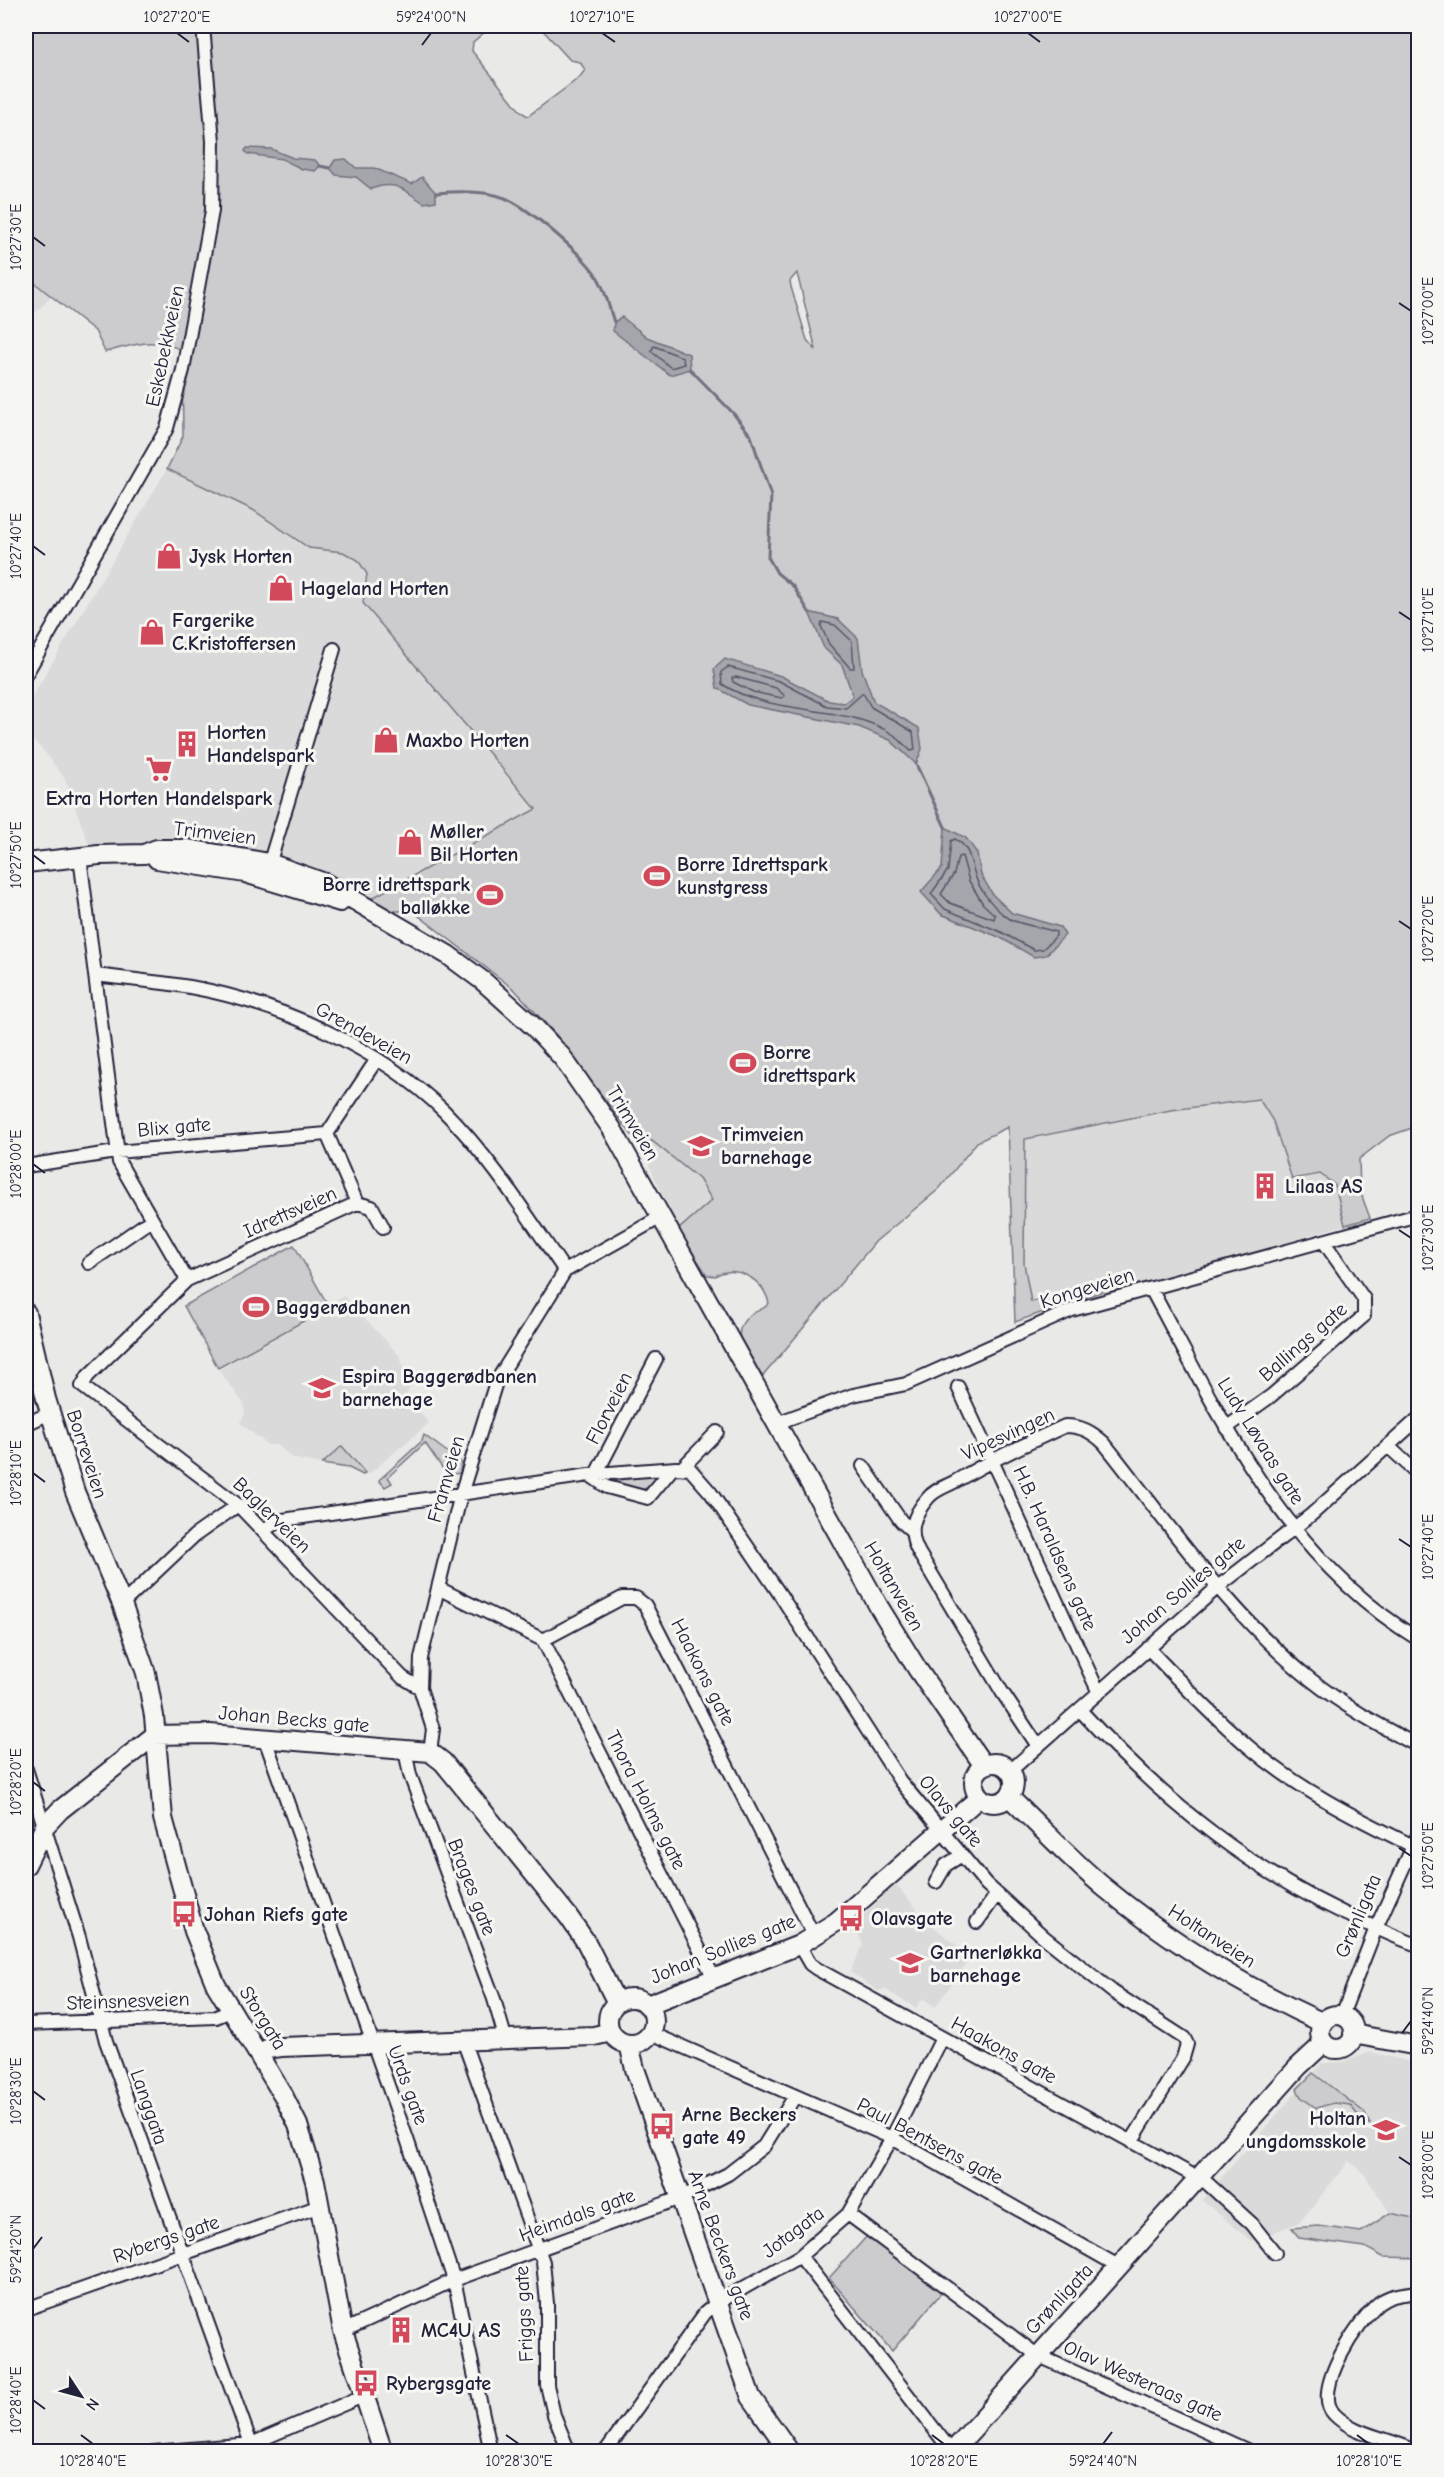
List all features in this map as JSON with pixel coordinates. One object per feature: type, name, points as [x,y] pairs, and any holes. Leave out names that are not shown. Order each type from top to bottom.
[{"type":"main road","name":"Trimveien","points":[[26,863],[80,857],[144,854],[157,859],[267,871],[375,914],[425,941],[466,967],[534,1027],[588,1092],[612,1129],[777,1423]]},
{"type":"main road","name":"Borreveien","points":[[26,1313],[50,1413],[84,1515],[122,1604]]},
{"type":"main road","name":"Holtanveien","points":[[777,1423],[879,1607],[918,1670],[984,1766]]},
{"type":"main road","name":"Storgata","points":[[122,1604],[146,1673],[163,1818],[177,1874],[204,1961],[298,2125],[308,2154],[320,2206],[343,2331],[382,2451]]},
{"type":"main road","name":"Johan Becks gate","points":[[155,1735],[182,1733],[430,1752]]},
{"type":"main road","points":[[26,1865],[45,1826],[60,1810],[155,1735]]},
{"type":"main road","points":[[430,1752],[443,1762],[568,1916],[586,1942],[617,2003]]},
{"type":"main road","points":[[1001,1764],[1010,1771],[1014,1787],[1008,1797],[994,1803],[980,1797],[975,1788],[975,1778],[984,1766],[1001,1764]]},
{"type":"main road","name":"Johan Sollies gate","points":[[647,2005],[806,1941],[836,1922],[980,1797]]},
{"type":"main road","name":"Holtanveien","points":[[1008,1797],[1104,1888],[1160,1931],[1219,1970],[1323,2023]]},
{"type":"main road","points":[[633,1998],[647,2005],[653,2015],[651,2033],[639,2043],[629,2044],[618,2040],[611,2032],[609,2016],[617,2003],[633,1998]]},
{"type":"main road","points":[[1341,2015],[1352,2024],[1353,2034],[1350,2042],[1342,2048],[1330,2047],[1324,2043],[1320,2033],[1323,2023],[1333,2016],[1341,2015]]},
{"type":"main road","points":[[258,2054],[281,2047],[505,2037],[594,2036],[611,2032]]},
{"type":"main road","points":[[1353,2034],[1419,2046]]},
{"type":"main road","name":"Grønligata","points":[[952,2451],[1298,2067],[1324,2043]]},
{"type":"main road","name":"Arne Beckers gate","points":[[629,2044],[635,2069],[751,2397],[790,2451]]},
{"type":"street","name":"Eskebekkveien","points":[[26,674],[167,428],[183,370],[212,211],[214,171],[203,26]]},
{"type":"street","points":[[267,871],[334,650]]},
{"type":"street","points":[[80,857],[116,1152],[186,1281]]},
{"type":"street","name":"Grendeveien","points":[[95,975],[191,988],[243,1000],[297,1018],[377,1059],[421,1090],[465,1134],[507,1186],[565,1271]]},
{"type":"street","points":[[327,1134],[377,1059]]},
{"type":"street","name":"Blix gate","points":[[26,1166],[116,1152],[327,1134]]},
{"type":"street","name":"Idrettsveien","points":[[82,1386],[88,1376],[186,1281],[357,1203],[327,1134]]},
{"type":"street","points":[[357,1203],[372,1207],[383,1227]]},
{"type":"street","name":"Kongeveien","points":[[777,1423],[853,1395],[906,1384],[1072,1310],[1419,1215]]},
{"type":"street","name":"Framveien","points":[[430,1752],[433,1729],[420,1688],[421,1658],[461,1494],[496,1382],[565,1271],[661,1217]]},
{"type":"street","points":[[89,1263],[151,1220]]},
{"type":"street","name":"Ballings gate","points":[[1226,1428],[1269,1398],[1358,1324],[1364,1316],[1364,1299],[1324,1242]]},
{"type":"street","name":"Ludv Løvaas gate","points":[[1151,1289],[1226,1428],[1262,1487],[1293,1528],[1321,1561],[1356,1594],[1419,1639]]},
{"type":"street","name":"Florveien","points":[[594,1475],[656,1359]]},
{"type":"street","name":"Baglerveien","points":[[82,1386],[238,1505],[402,1677],[420,1688]]},
{"type":"street","name":"H.B. Haraldsens gate","points":[[958,1387],[1099,1693]]},
{"type":"street","points":[[26,1424],[50,1413]]},
{"type":"street","name":"Johan Sollies gate","points":[[1010,1771],[1148,1647],[1219,1586],[1311,1515],[1419,1419]]},
{"type":"street","name":"Vipesvingen","points":[[911,1530],[915,1516],[929,1496],[993,1460],[1065,1426],[1085,1429],[1104,1443],[1219,1586],[1266,1638],[1309,1678],[1369,1720],[1419,1746]]},
{"type":"street","points":[[594,1475],[607,1486],[648,1498],[717,1432]]},
{"type":"street","points":[[1388,1446],[1419,1474]]},
{"type":"street","points":[[863,1466],[901,1521],[911,1530],[913,1542],[1002,1692],[1038,1746]]},
{"type":"street","points":[[262,1530],[283,1520],[594,1475],[677,1468]]},
{"type":"street","name":"Olavs gate","points":[[677,1468],[690,1469],[711,1493],[794,1615],[900,1781],[962,1855],[997,1894],[1044,1937],[1113,1992],[1184,2038],[1187,2044],[1183,2058],[1131,2142]]},
{"type":"street","points":[[122,1604],[194,1536],[238,1505]]},
{"type":"street","points":[[438,1588],[543,1640]]},
{"type":"street","name":"Haakons gate","points":[[543,1640],[629,1597],[641,1601],[650,1610],[806,1941],[810,1964],[817,1970],[1199,2178]]},
{"type":"street","name":"Thora Holms gate","points":[[543,1640],[714,1978]]},
{"type":"street","points":[[1148,1647],[1204,1707],[1251,1749],[1304,1787],[1359,1820],[1416,1840]]},
{"type":"street","points":[[1080,1710],[1154,1785],[1201,1826],[1252,1863],[1310,1896],[1389,1936],[1419,1945]]},
{"type":"street","name":"Urds gate","points":[[265,1739],[454,2280],[491,2451]]},
{"type":"street","name":"Brages gate","points":[[405,1750],[410,1775],[494,1999],[505,2037]]},
{"type":"street","name":"Langgata","points":[[26,1769],[45,1826],[106,2041],[181,2255],[253,2448]]},
{"type":"street","name":"Grønligata","points":[[1341,2015],[1376,1928],[1416,1840]]},
{"type":"street","points":[[936,1882],[946,1865],[962,1855]]},
{"type":"street","points":[[977,1922],[997,1894]]},
{"type":"street","name":"Steinsnesveien","points":[[26,2024],[216,2017],[231,2011]]},
{"type":"street","name":"Paul Bentsens gate","points":[[651,2033],[892,2138],[1120,2267]]},
{"type":"street","name":"Jotagata","points":[[607,2451],[695,2323],[717,2303],[800,2256],[848,2214],[892,2138],[942,2038]]},
{"type":"street","name":"Friggs gate","points":[[463,2040],[543,2262],[547,2303],[547,2385],[555,2415],[569,2451]]},
{"type":"street","name":"Heimdals gate","points":[[343,2331],[454,2280],[680,2198],[728,2174],[764,2146],[795,2096]]},
{"type":"street","points":[[1199,2178],[1252,2224],[1275,2253]]},
{"type":"street","name":"Rybergs gate","points":[[26,2309],[320,2206]]},
{"type":"street","name":"Olav Westeraas gate","points":[[848,2214],[1037,2355],[1251,2451]]},
{"type":"street","points":[[800,2256],[952,2451]]},
{"type":"street","points":[[1417,2451],[1359,2430],[1333,2413],[1326,2400],[1327,2386],[1335,2367],[1379,2303],[1396,2294],[1419,2292]]},
{"type":"street","points":[[153,2451],[253,2448],[363,2396]]},
{"type":"shaded area","points":[[26,26],[492,26],[473,42],[472,51],[521,112],[528,116],[579,78],[585,70],[580,62],[570,60],[539,26],[1418,26],[1418,1126],[1389,1136],[1359,1159],[1360,1191],[1370,1218],[1345,1225],[1335,1185],[1320,1174],[1292,1179],[1273,1121],[1259,1099],[1171,1110],[1025,1139],[1024,1263],[1031,1302],[1119,1281],[1120,1285],[1015,1322],[1008,1127],[977,1142],[939,1189],[876,1241],[763,1376],[759,1374],[745,1352],[740,1330],[749,1316],[769,1303],[766,1294],[755,1281],[740,1273],[707,1275],[678,1230],[712,1200],[699,1179],[652,1141],[641,1147],[557,1036],[515,990],[414,912],[413,907],[396,911],[370,899],[536,809],[363,603],[367,574],[358,560],[343,552],[309,548],[253,510],[167,469],[183,436],[182,350],[161,343],[143,343],[105,352],[95,331],[26,276]],"holes":[[[797,273],[816,350],[807,340],[791,287],[790,281]]]},
{"type":"shaded area","points":[[26,276],[51,296],[26,323]]},
{"type":"shaded area","name":"Horten Handelspark","points":[[167,469],[253,510],[309,548],[343,552],[358,560],[367,574],[362,591],[372,613],[536,810],[370,899],[333,883],[164,843],[90,848],[65,779],[43,750],[26,734],[26,707]]},
{"type":"shaded area","points":[[1259,1099],[1273,1121],[1292,1179],[1320,1174],[1335,1185],[1345,1225],[1032,1317],[1024,1263],[1025,1139],[1171,1110]]},
{"type":"shaded area","points":[[652,1141],[699,1179],[712,1200],[678,1230],[641,1147]]},
{"type":"shaded area","name":"Baggerødbanen","points":[[294,1245],[329,1307],[218,1368],[184,1306]]},
{"type":"shaded area","points":[[344,1296],[400,1356],[411,1385],[406,1395],[429,1423],[369,1474],[292,1458],[278,1445],[268,1445],[240,1423],[245,1413],[244,1404],[219,1370]]},
{"type":"shaded area","points":[[424,1435],[461,1462],[460,1473],[447,1475],[425,1443],[388,1477],[392,1483],[385,1487],[379,1480],[422,1441]]},
{"type":"shaded area","points":[[342,1446],[365,1473],[363,1475],[349,1468],[322,1464]]},
{"type":"shaded area","points":[[648,1476],[657,1478],[648,1488],[636,1490],[609,1485],[610,1481]]},
{"type":"shaded area","points":[[896,1885],[929,1923],[971,1957],[935,2007],[923,1998],[916,2008],[884,1989],[878,1991],[850,1972],[863,1945],[854,1923]]},
{"type":"shaded area","points":[[1371,2052],[1418,2064],[1418,2219],[1390,2213],[1364,2174],[1349,2161],[1300,2222],[1251,2241],[1202,2200],[1322,2063],[1343,2062]]},
{"type":"shaded area","points":[[1313,2073],[1364,2112],[1370,2124],[1364,2123],[1350,2105],[1334,2103],[1316,2108],[1301,2097],[1297,2089]]},
{"type":"shaded area","points":[[1390,2213],[1418,2219],[1418,2258],[1383,2257],[1365,2247],[1299,2238],[1292,2228],[1319,2226],[1361,2232]]},
{"type":"shaded area","points":[[868,2235],[942,2292],[892,2351],[829,2278]]},
{"type":"water","points":[[247,148],[271,149],[293,158],[315,160],[320,166],[315,171],[302,169],[282,159],[248,154],[245,151]]},
{"type":"water","points":[[346,159],[356,168],[374,168],[412,184],[422,177],[436,193],[436,201],[424,203],[405,190],[394,186],[380,186],[371,189],[356,177],[336,175],[330,168],[335,160]]},
{"type":"water","points":[[622,317],[647,337],[689,354],[690,369],[670,375],[613,331],[614,322]]},
{"type":"water","points":[[809,612],[838,619],[858,638],[862,670],[874,702],[919,728],[922,749],[916,764],[890,740],[859,727],[748,705],[717,688],[714,669],[725,659],[781,676],[829,701],[844,703],[853,696],[842,665],[824,648]]},
{"type":"water","points":[[945,827],[966,838],[977,853],[981,875],[993,895],[1012,913],[1060,927],[1065,935],[1046,955],[1034,957],[999,937],[941,914],[921,892],[942,868]]},
{"type":"waterway","points":[[320,166],[330,168]]},
{"type":"waterway","points":[[436,193],[480,192],[505,198],[542,222],[569,246],[598,278],[614,322]]},
{"type":"waterway","points":[[690,369],[733,413],[751,436],[771,496],[768,557],[777,573],[793,586],[809,612]]},
{"type":"waterway","points":[[916,764],[945,827]]},
{"type":"place","name":"Jysk Horten","points":[[169,556]]},
{"type":"place","name":"Hageland Horten","points":[[281,588]]},
{"type":"place","name":"Fargerike C.Kristoffersen","points":[[152,632]]},
{"type":"place","name":"Maxbo Horten","points":[[386,740]]},
{"type":"place","name":"Horten Handelspark","points":[[187,744]]},
{"type":"place","name":"Extra Horten Handelspark","points":[[159,769]]},
{"type":"place","name":"Møller Bil Horten","points":[[410,842]]},
{"type":"place","name":"Borre Idrettspark kunstgress","points":[[657,876]]},
{"type":"place","name":"Borre idrettspark balløkke","points":[[490,895]]},
{"type":"place","name":"Borre idrettspark","points":[[743,1063]]},
{"type":"place","name":"Trimveien barnehage","points":[[701,1146]]},
{"type":"place","name":"Lilaas AS","points":[[1265,1186]]},
{"type":"place","name":"Baggerødbanen","points":[[256,1307]]},
{"type":"place","name":"Espira Baggerødbanen barnehage","points":[[322,1388]]},
{"type":"place","name":"Johan Riefs gate","points":[[184,1914]]},
{"type":"place","name":"Olavsgate","points":[[851,1918]]},
{"type":"place","name":"Gartnerløkka barnehage","points":[[910,1963]]},
{"type":"place","name":"Arne Beckers gate 49","points":[[662,2126]]},
{"type":"place","name":"Holtan ungdomsskole","points":[[1386,2130]]},
{"type":"place","name":"MC4U AS","points":[[401,2330]]},
{"type":"place","name":"Rybergsgate","points":[[366,2383]]}]
